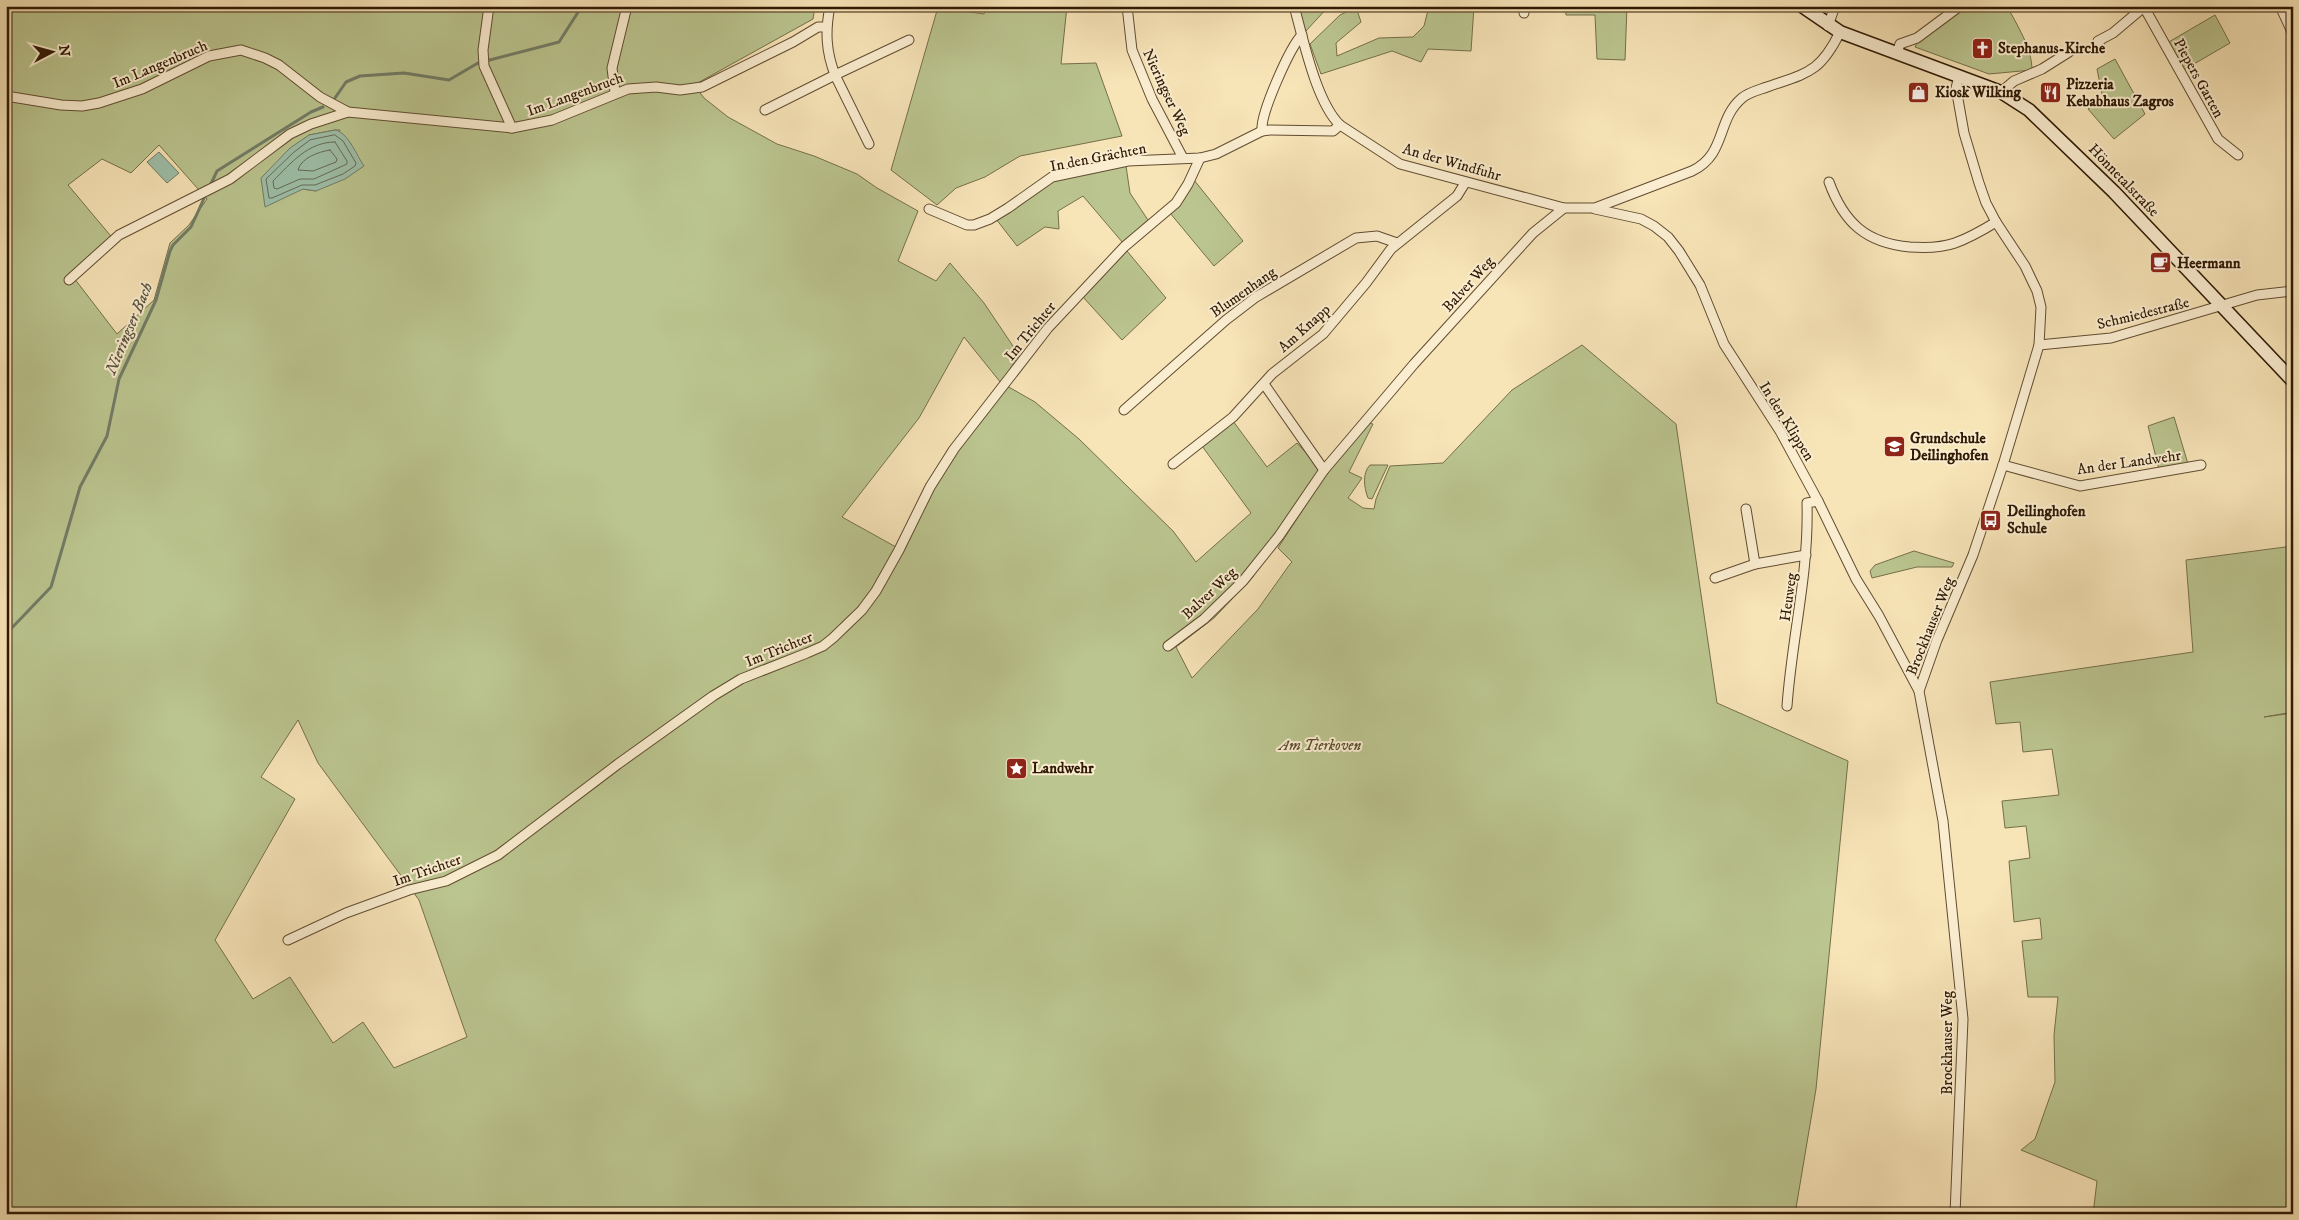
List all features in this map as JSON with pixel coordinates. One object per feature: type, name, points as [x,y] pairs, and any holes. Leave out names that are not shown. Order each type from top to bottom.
[{"type":"main road","name":"Hönnetalstraße","points":[[1802,6],[1828,26],[1840,32],[2001,92],[2030,110],[2081,159],[2293,381]]},
{"type":"street","points":[[488,6],[482,57],[484,66],[512,128]]},
{"type":"street","points":[[615,92],[612,68],[627,6]]},
{"type":"street","points":[[830,6],[826,26],[827,48],[836,76],[869,144]]},
{"type":"street","name":"Nieringser Weg","points":[[1126,6],[1132,50],[1152,99],[1183,158]]},
{"type":"street","name":"An der Windfuhr","points":[[1294,6],[1316,80],[1328,108],[1340,125],[1400,164],[1465,183],[1564,208]]},
{"type":"street","points":[[1828,26],[1835,6]]},
{"type":"street","points":[[1897,53],[1900,44],[1917,38],[1960,6]]},
{"type":"street","points":[[2280,6],[2293,34]]},
{"type":"street","points":[[2100,47],[2098,41],[2113,33],[2144,7]]},
{"type":"street","name":"Piepers Garten","points":[[2144,7],[2218,139],[2238,155]]},
{"type":"street","name":"Im Langenbruch","points":[[6,96],[61,105],[82,106],[99,103],[142,89],[209,56],[241,50],[279,65],[320,97],[348,112],[512,128],[552,120],[615,92],[642,87],[680,90],[702,87],[793,42],[818,27],[826,26]]},
{"type":"street","points":[[1564,208],[1595,208],[1692,171],[1706,163],[1713,156],[1731,112],[1741,99],[1818,66],[1831,50],[1840,32]]},
{"type":"street","points":[[1262,131],[1262,120],[1270,99],[1295,42],[1302,35]]},
{"type":"street","points":[[765,110],[909,40]]},
{"type":"street","points":[[2001,92],[2014,81],[2042,69],[2069,52]]},
{"type":"street","name":"Brockhauser Weg","points":[[1955,1214],[1963,1019],[1943,821],[1919,691],[1937,640],[1973,555],[2003,466],[2039,345],[2041,307],[2037,291],[2025,266],[1986,203],[1967,148],[1956,88],[1959,76]]},
{"type":"street","name":"Im Langenbruch","points":[[68,280],[119,235],[230,178],[290,134],[311,124],[348,112]]},
{"type":"street","points":[[1200,158],[1216,154],[1262,131],[1333,130],[1340,125]]},
{"type":"street","name":"In den Grächten","points":[[929,209],[967,225],[974,225],[990,219],[1008,208],[1052,177],[1128,161],[1200,158]]},
{"type":"street","name":"Im Trichter","points":[[288,940],[346,913],[409,890],[446,881],[498,856],[618,764],[713,696],[742,679],[807,654],[833,638],[862,610],[876,591],[899,550],[930,487],[954,448],[1048,328],[1124,247],[1176,203],[1188,184],[1200,158]]},
{"type":"street","points":[[1829,182],[1836,202],[1858,229],[1888,245],[1919,248],[1945,246],[1966,238],[1996,222]]},
{"type":"street","name":"Am Knapp","points":[[1173,464],[1232,417],[1272,374],[1326,330],[1396,244],[1457,196],[1465,183]]},
{"type":"street","name":"Balver Weg","points":[[1168,646],[1204,619],[1243,581],[1279,536],[1324,470],[1414,364],[1534,233],[1564,208]]},
{"type":"street","name":"In den Klippen","points":[[1595,208],[1641,219],[1668,237],[1679,251],[1700,285],[1724,344],[1780,430],[1818,501],[1856,579],[1879,616],[1919,691]]},
{"type":"street","name":"Blumenhang","points":[[1124,410],[1226,320],[1256,297],[1356,238],[1377,236],[1396,244]]},
{"type":"street","name":"Schmiedestraße","points":[[2039,345],[2118,336],[2258,295],[2293,291]]},
{"type":"street","points":[[1264,384],[1324,470]]},
{"type":"street","name":"An der Landwehr","points":[[2003,466],[2080,486],[2201,465]]},
{"type":"street","name":"Heuweg","points":[[1787,706],[1806,555],[1807,502],[1818,501]]},
{"type":"street","points":[[1746,510],[1755,564]]},
{"type":"street","points":[[1715,578],[1755,564],[1806,555]]},
{"type":"green space","name":"Am Tierkoven","points":[[6,6],[815,6],[813,19],[694,85],[704,98],[728,117],[777,144],[814,156],[857,174],[877,188],[918,211],[898,261],[936,281],[950,263],[984,303],[1019,355],[1001,383],[964,337],[919,418],[842,517],[896,547],[948,449],[1007,386],[1035,402],[1079,439],[1173,531],[1196,562],[1251,513],[1202,446],[1233,421],[1267,467],[1297,443],[1322,470],[1263,553],[1253,577],[1214,618],[1176,647],[1192,678],[1258,609],[1292,562],[1278,548],[1328,471],[1368,423],[1373,424],[1349,472],[1362,478],[1348,498],[1363,508],[1374,509],[1376,499],[1390,466],[1443,463],[1512,390],[1582,345],[1676,424],[1717,703],[1848,761],[1816,1089],[1795,1214],[6,1214]],"holes":[[[340,130],[316,191],[303,189],[309,135]],[[159,145],[207,199],[189,225],[170,243],[154,300],[117,334],[74,278],[115,241],[68,185],[102,159],[131,173]],[[298,720],[318,763],[419,900],[467,1037],[394,1068],[363,1022],[333,1043],[290,977],[253,999],[215,940],[295,799],[261,777]]]},
{"type":"green space","points":[[986,6],[1067,6],[1061,64],[1096,63],[1122,136],[1020,156],[985,177],[956,188],[937,205],[891,170],[938,7],[984,14]]},
{"type":"green space","points":[[1297,6],[1329,6],[1305,32]]},
{"type":"green space","points":[[1429,6],[1474,6],[1471,51],[1428,49],[1421,62],[1392,51],[1321,74],[1310,44],[1340,15],[1356,7],[1361,22],[1336,43],[1337,56],[1379,38],[1413,37],[1424,26]]},
{"type":"green space","points":[[1565,6],[1627,6],[1625,60],[1597,59],[1595,15],[1566,15]]},
{"type":"green space","points":[[1970,6],[2007,6],[2027,45],[2032,70],[1989,74],[1915,47],[1931,30]]},
{"type":"green space","points":[[2215,15],[2230,43],[2182,71],[2167,43]]},
{"type":"green space","points":[[2115,59],[2145,114],[2114,139],[2088,109],[2103,99],[2097,69]]},
{"type":"green space","points":[[1126,166],[1130,193],[1148,220],[1123,243],[1083,196],[1058,211],[1059,229],[1045,227],[1017,246],[996,219],[1052,180]]},
{"type":"green space","points":[[1194,180],[1243,241],[1214,266],[1170,213]]},
{"type":"green space","points":[[1127,251],[1166,298],[1122,340],[1083,297]]},
{"type":"green space","points":[[2174,417],[2188,464],[2159,469],[2148,426]]},
{"type":"green space","points":[[1370,465],[1388,465],[1372,499],[1368,498],[1365,485],[1367,468]]},
{"type":"green space","points":[[2293,546],[2293,712],[2264,717],[2293,713],[2293,1214],[2093,1214],[2097,1181],[2021,1150],[2035,1139],[2055,1082],[2054,1035],[2058,997],[2028,997],[2022,941],[2042,939],[2040,918],[2014,922],[2009,861],[2030,858],[2026,826],[2005,828],[2002,801],[2059,795],[2052,749],[2023,752],[2020,722],[1996,724],[1990,682],[2193,652],[2186,560]]},
{"type":"green space","points":[[1914,551],[1954,563],[1952,567],[1917,567],[1872,578],[1870,571],[1875,565]]},
{"type":"water","points":[[335,130],[344,135],[364,166],[345,179],[316,191],[303,189],[265,207],[261,178],[290,148],[309,135]]},
{"type":"water","points":[[159,152],[179,173],[167,183],[147,162]]},
{"type":"waterway","name":"Nieringser Bach","points":[[335,98],[346,82],[360,76],[404,73],[449,80],[478,63],[559,42],[582,6]]},
{"type":"waterway","name":"Nieringser Bach","points":[[210,186],[217,171],[311,112],[323,107]]},
{"type":"waterway","name":"Nieringser Bach","points":[[6,634],[51,587],[80,487],[107,436],[119,379],[156,300],[170,251],[173,245],[191,227],[206,194]]},
{"type":"place","name":"Stephanus-Kirche","points":[[1982,48]]},
{"type":"place","name":"Kiosk Wilking","points":[[1919,92]]},
{"type":"place","name":"Pizzeria Kebabhaus Zagros","points":[[2050,93]]},
{"type":"place","name":"Heermann","points":[[2161,263]]},
{"type":"place","name":"Grundschule Deilinghofen","points":[[1894,447]]},
{"type":"place","name":"Deilinghofen Schule","points":[[1991,520]]},
{"type":"place","name":"Landwehr","points":[[1016,768]]}]
